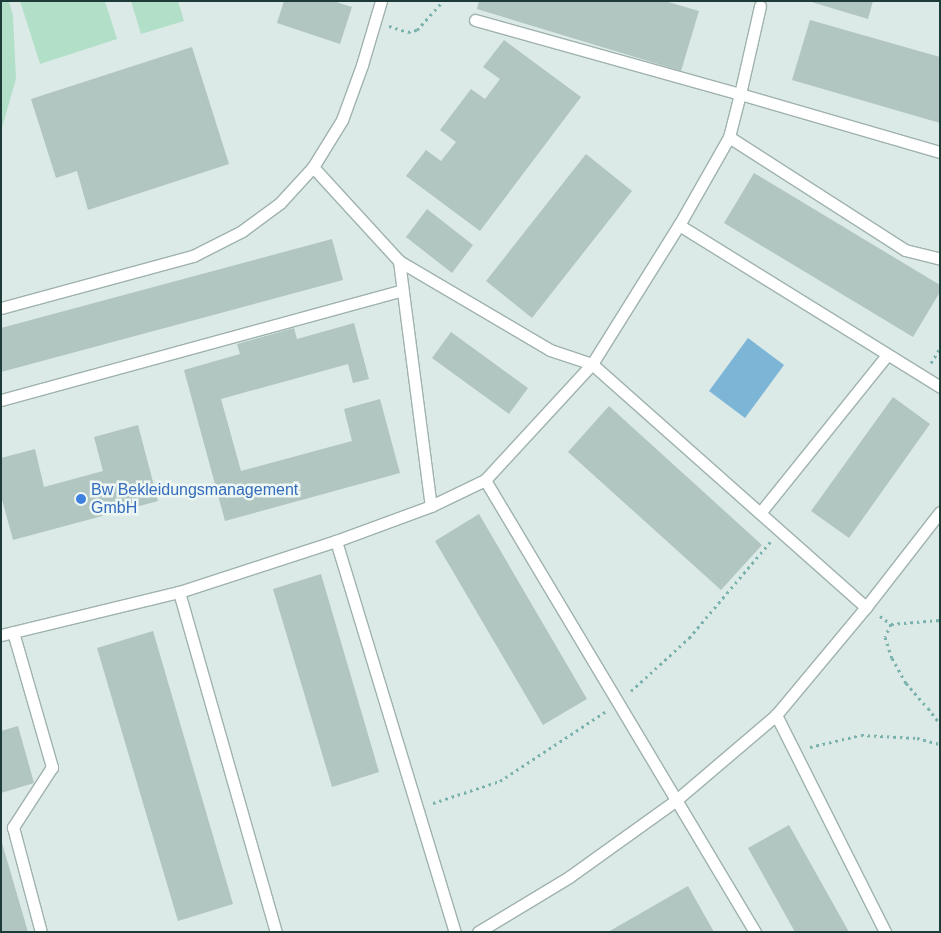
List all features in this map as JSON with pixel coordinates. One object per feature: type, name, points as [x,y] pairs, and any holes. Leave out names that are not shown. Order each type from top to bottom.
[{"type":"lane","points":[[1,308],[193,256],[242,231],[280,203],[312,168],[342,120],[381,1]]},
{"type":"lane","points":[[1,636],[179,592],[336,541],[431,506],[485,480],[592,364],[678,226],[729,137],[760,6]]},
{"type":"lane","points":[[475,20],[940,152]]},
{"type":"lane","points":[[729,137],[905,250],[940,259]]},
{"type":"lane","points":[[312,168],[399,261],[550,350],[592,364],[866,607]]},
{"type":"lane","points":[[678,226],[940,387]]},
{"type":"lane","points":[[399,261],[431,506]]},
{"type":"lane","points":[[1,400],[402,290]]},
{"type":"lane","points":[[760,513],[887,355]]},
{"type":"lane","points":[[485,480],[754,932]]},
{"type":"lane","points":[[478,932],[569,877],[675,801],[776,715],[866,607],[940,512]]},
{"type":"lane","points":[[336,541],[455,932]]},
{"type":"lane","points":[[179,592],[276,932]]},
{"type":"lane","points":[[14,632],[52,767],[13,827],[41,932]]},
{"type":"lane","points":[[776,715],[885,932]]},
{"type":"path","points":[[375,22],[408,32],[417,30],[443,1]]},
{"type":"path","points":[[866,607],[890,624],[940,620]]},
{"type":"path","points":[[890,624],[885,637],[892,658],[906,684],[940,724]]},
{"type":"path","points":[[796,755],[810,747],[861,735],[917,738],[940,744]]},
{"type":"green space","points":[[1,1],[9,1],[13,16],[16,79],[1,131]]},
{"type":"green space","points":[[20,1],[105,1],[117,39],[40,64]]},
{"type":"green space","points":[[131,1],[178,1],[184,21],[141,34]]},
{"type":"water","points":[[748,338],[784,365],[745,418],[709,391]]},
{"type":"building","points":[[284,1],[333,1],[352,7],[340,44],[277,23]]},
{"type":"building","points":[[479,1],[665,1],[699,11],[681,71],[477,9]]},
{"type":"building","points":[[808,1],[873,1],[868,19]]},
{"type":"building","points":[[810,20],[940,57],[940,123],[792,80]]},
{"type":"building","points":[[504,40],[581,97],[480,231],[406,176],[426,150],[441,161],[456,142],[440,130],[471,89],[485,99],[500,79],[483,67]]},
{"type":"building","points":[[192,47],[229,164],[88,210],[77,171],[56,178],[31,99]]},
{"type":"building","points":[[586,154],[632,191],[532,318],[486,281]]},
{"type":"building","points":[[754,173],[940,285],[940,292],[913,337],[724,223]]},
{"type":"building","points":[[427,209],[473,245],[452,273],[406,237]]},
{"type":"building","points":[[332,239],[343,280],[1,372],[1,328]]},
{"type":"building","points":[[354,323],[369,379],[353,383],[348,364],[221,399],[241,471],[352,441],[344,409],[380,399],[400,473],[225,521],[184,370],[240,354],[237,344],[294,328],[297,339]]},
{"type":"building","points":[[451,332],[528,388],[509,414],[432,358]]},
{"type":"building","points":[[893,397],[930,424],[849,538],[811,511]]},
{"type":"building","points":[[609,406],[762,545],[721,590],[568,452]]},
{"type":"building","points":[[138,425],[158,501],[13,540],[1,496],[1,458],[35,449],[44,487],[103,471],[94,437]]},
{"type":"building","points":[[479,514],[587,699],[543,725],[435,541]]},
{"type":"building","points":[[321,574],[379,772],[332,787],[273,589]]},
{"type":"building","points":[[153,631],[233,904],[178,921],[97,648]]},
{"type":"building","points":[[18,726],[34,783],[1,793],[1,731]]},
{"type":"building","points":[[789,825],[849,932],[795,932],[748,848]]},
{"type":"building","points":[[2,843],[28,932],[1,932]]},
{"type":"building","points":[[688,886],[714,932],[608,932]]},
{"type":"place","name":"Bw Bekleidungsmanagement GmbH","points":[[81,499]]}]
